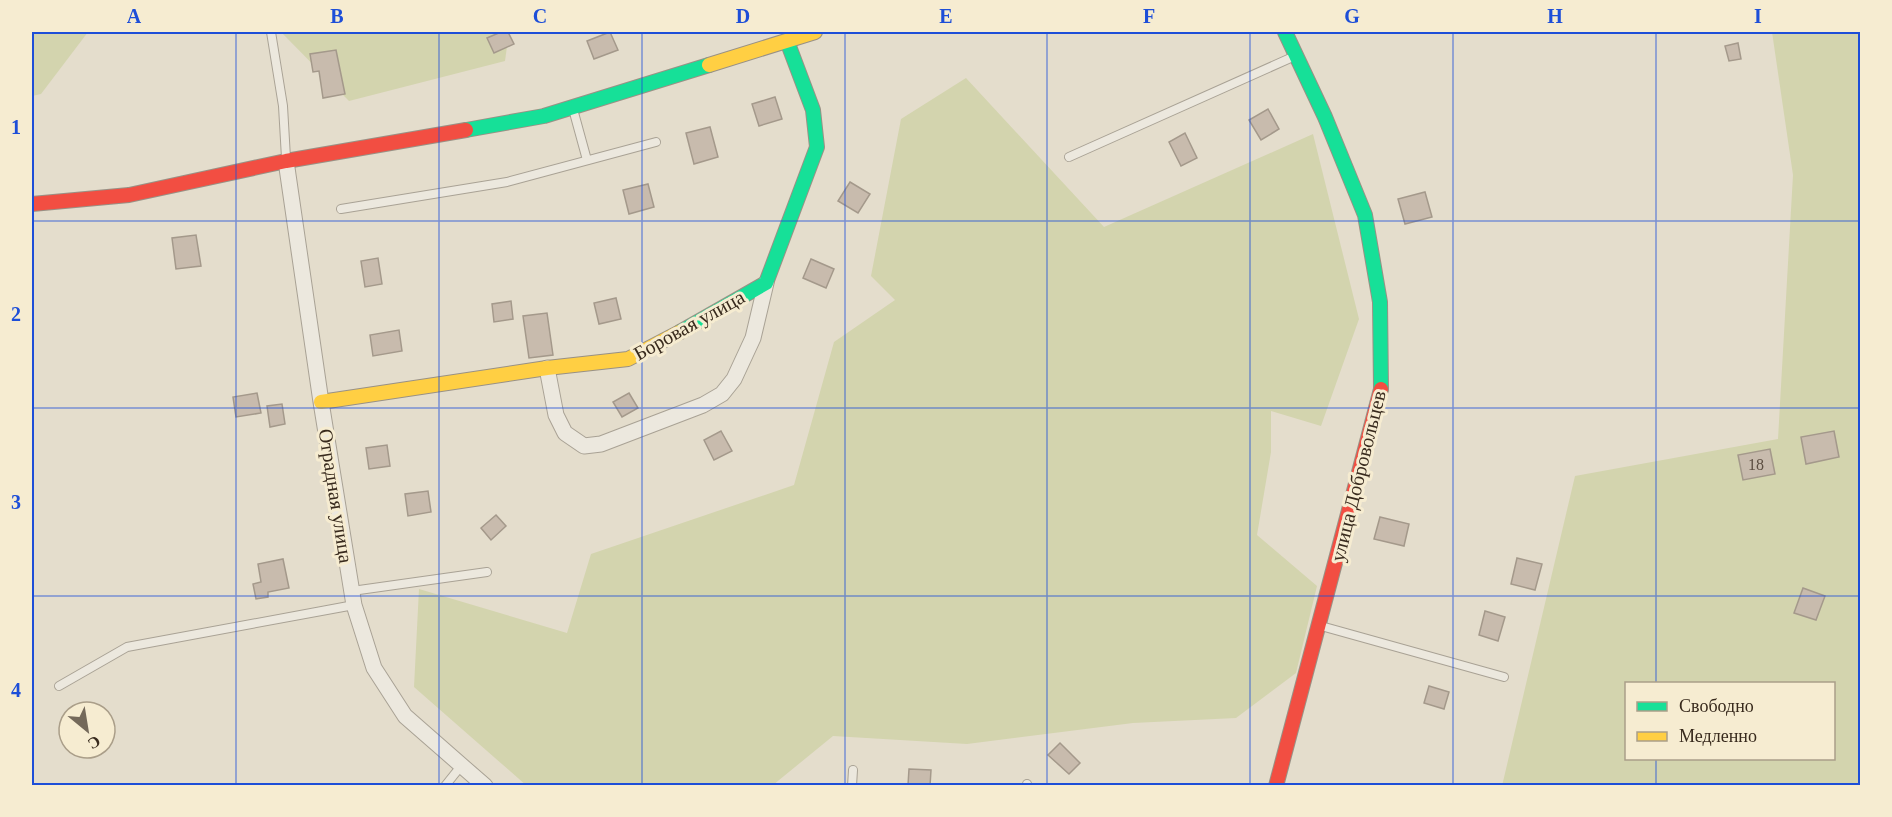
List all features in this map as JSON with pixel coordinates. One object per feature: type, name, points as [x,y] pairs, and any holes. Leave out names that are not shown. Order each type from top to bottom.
[{"type":"street","points":[[32,204],[129,195],[286,160],[544,116],[815,32]]},
{"type":"street","name":"улица Добровольцев","points":[[1276,786],[1381,392],[1380,302],[1365,215],[1325,117],[1286,32]]},
{"type":"street","name":"Боровая улица","points":[[321,402],[547,368],[628,359],[766,283],[817,147],[813,110],[787,41]]},
{"type":"street","name":"Отрадная улица","points":[[286,160],[321,402],[353,598],[374,668],[405,716],[485,786]]},
{"type":"street","points":[[547,368],[556,415],[565,433],[585,446],[601,444],[693,409],[722,394],[734,379],[753,338],[766,283]]},
{"type":"lane","points":[[271,32],[283,106],[286,160]]},
{"type":"lane","points":[[1069,157],[1296,55]]},
{"type":"lane","points":[[572,107],[587,160]]},
{"type":"lane","points":[[341,209],[507,182],[656,142]]},
{"type":"lane","points":[[58,686],[127,647],[353,598],[487,573]]},
{"type":"lane","points":[[1320,626],[1504,677]]},
{"type":"lane","points":[[445,786],[461,766]]},
{"type":"lane","points":[[852,786],[853,770]]},
{"type":"green space","points":[[32,32],[88,32],[41,94],[32,96]]},
{"type":"green space","points":[[281,32],[509,32],[505,61],[349,101]]},
{"type":"green space","points":[[1772,32],[1860,32],[1860,785],[1502,786],[1575,476],[1778,439],[1793,175]]},
{"type":"green space","points":[[966,78],[1104,227],[1313,134],[1359,319],[1321,426],[1271,411],[1271,452],[1257,535],[1317,586],[1296,673],[1236,718],[1133,723],[967,744],[833,736],[773,785],[527,786],[414,687],[419,589],[567,633],[591,554],[794,485],[834,342],[895,300],[871,276],[901,119]]},
{"type":"building","points":[[501,32],[508,32],[514,44],[494,53],[487,38]]},
{"type":"building","points":[[610,32],[618,50],[594,59],[587,41]]},
{"type":"building","points":[[1738,43],[1741,59],[1729,61],[1725,46]]},
{"type":"building","points":[[336,50],[345,94],[323,98],[319,71],[313,72],[310,54]]},
{"type":"building","points":[[775,97],[782,119],[759,126],[752,104]]},
{"type":"building","points":[[1268,109],[1279,129],[1261,140],[1249,120]]},
{"type":"building","points":[[710,127],[718,157],[694,164],[686,133]]},
{"type":"building","points":[[1185,133],[1197,158],[1181,166],[1169,142]]},
{"type":"building","points":[[850,182],[870,194],[858,213],[838,201]]},
{"type":"building","points":[[648,184],[654,207],[629,214],[623,190]]},
{"type":"building","points":[[1425,192],[1432,217],[1405,224],[1398,199]]},
{"type":"building","points":[[196,235],[201,266],[176,269],[172,238]]},
{"type":"building","points":[[378,258],[382,284],[365,287],[361,261]]},
{"type":"building","points":[[811,259],[834,269],[826,288],[803,278]]},
{"type":"building","points":[[616,298],[621,319],[599,324],[594,303]]},
{"type":"building","points":[[511,301],[513,319],[494,322],[492,304]]},
{"type":"building","points":[[547,313],[553,355],[529,358],[523,316]]},
{"type":"building","points":[[399,330],[402,351],[373,356],[370,335]]},
{"type":"building","points":[[257,393],[261,413],[236,417],[233,397]]},
{"type":"building","points":[[629,393],[638,408],[622,417],[613,402]]},
{"type":"building","points":[[282,404],[285,424],[270,427],[267,406]]},
{"type":"building","points":[[721,431],[732,451],[714,460],[704,440]]},
{"type":"building","points":[[1834,431],[1839,457],[1806,464],[1801,437]]},
{"type":"building","points":[[387,445],[390,466],[369,469],[366,448]]},
{"type":"building","points":[[1770,449],[1775,474],[1743,480],[1738,455]]},
{"type":"building","points":[[428,491],[431,512],[408,516],[405,494]]},
{"type":"building","points":[[496,515],[506,526],[491,540],[481,528]]},
{"type":"building","points":[[1380,517],[1409,524],[1404,546],[1374,539]]},
{"type":"building","points":[[1517,558],[1542,564],[1535,590],[1511,584]]},
{"type":"building","points":[[283,559],[289,588],[268,592],[268,597],[256,599],[253,584],[261,582],[258,564]]},
{"type":"building","points":[[1803,588],[1825,596],[1816,620],[1794,613]]},
{"type":"building","points":[[1485,611],[1505,617],[1498,641],[1479,635]]},
{"type":"building","points":[[1429,686],[1449,692],[1444,709],[1424,703]]},
{"type":"building","points":[[1060,743],[1080,763],[1069,774],[1048,755]]},
{"type":"building","points":[[909,769],[931,770],[930,786],[908,785]]},
{"type":"traffic: fast","points":[[1285,32],[1325,117],[1365,215],[1380,302],[1381,389]]},
{"type":"traffic: fast","points":[[680,332],[766,283],[817,147],[813,110],[787,41]]},
{"type":"traffic: fast","points":[[466,130],[544,116],[709,65]]},
{"type":"traffic: slow","points":[[709,65],[815,32]]},
{"type":"traffic: slow","points":[[321,402],[547,368],[628,359],[680,332]]},
{"type":"traffic: jam","points":[[32,204],[129,195],[286,161],[466,130]]},
{"type":"traffic: jam","points":[[1276,786],[1381,389]]}]
